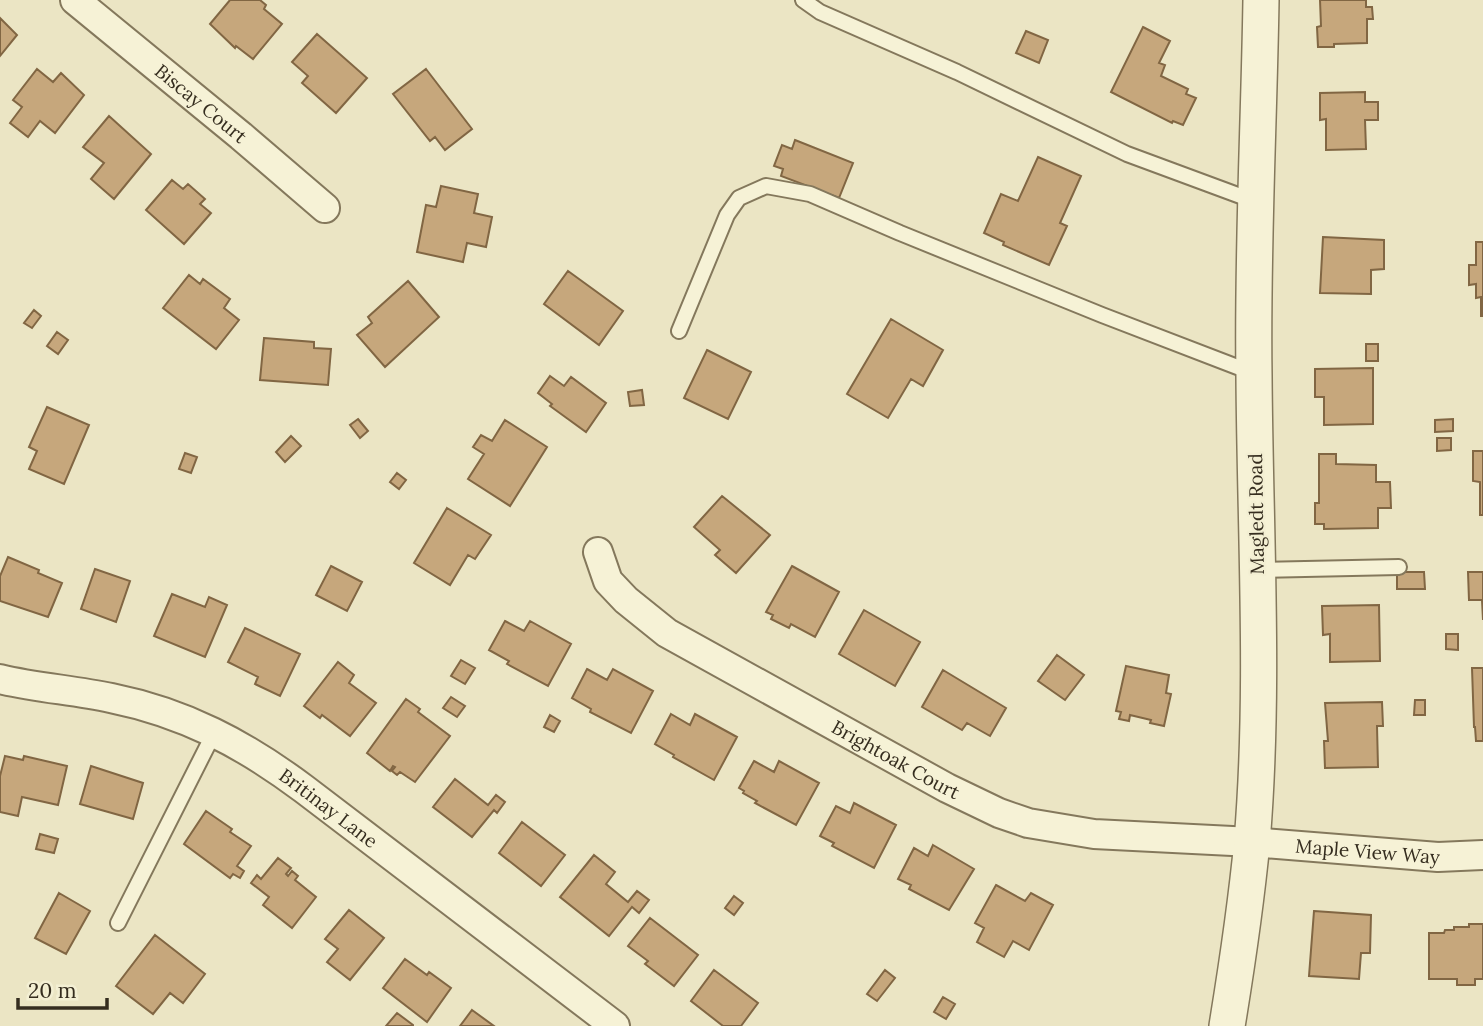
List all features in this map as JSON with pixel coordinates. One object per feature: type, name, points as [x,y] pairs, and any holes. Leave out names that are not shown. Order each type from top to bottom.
[{"type":"street","name":"Biscay Court","points":[[75,0],[242,136],[325,208]]},
{"type":"street","name":"Magledt Road","points":[[1227,1026],[1252,842],[1258,700],[1254,373],[1255,201],[1261,0]]},
{"type":"street","name":"Brightoak Court","points":[[598,552],[608,581],[626,600],[667,632],[937,783],[999,813],[1028,823],[1094,834],[1252,842]]},
{"type":"street","name":"Britinay Lane","points":[[0,679],[146,706],[176,715],[265,760],[615,1026]]},
{"type":"street","name":"Maple View Way","points":[[1252,842],[1438,857],[1483,855]]},
{"type":"lane","points":[[803,0],[820,12],[957,72],[1127,154],[1255,201]]},
{"type":"lane","points":[[679,331],[727,215],[740,198],[766,186],[810,194],[1089,310],[1254,373]]},
{"type":"lane","points":[[1258,570],[1399,567]]},
{"type":"lane","points":[[118,923],[214,733]]},
{"type":"building","points":[[230,0],[260,0],[266,5],[264,9],[282,24],[253,59],[236,46],[235,48],[210,24]]},
{"type":"building","points":[[1320,0],[1366,0],[1366,7],[1372,7],[1373,19],[1367,19],[1367,43],[1318,47],[1317,27],[1321,26]]},
{"type":"building","points":[[0,18],[17,35],[0,56]]},
{"type":"building","points":[[1143,27],[1170,41],[1159,63],[1165,65],[1161,76],[1188,89],[1186,94],[1196,98],[1183,125],[1173,121],[1172,123],[1111,92]]},
{"type":"building","points":[[1026,31],[1048,40],[1039,63],[1016,53]]},
{"type":"building","points":[[317,34],[367,78],[336,113],[302,83],[308,76],[292,62]]},
{"type":"building","points":[[37,69],[53,82],[61,73],[84,95],[55,133],[40,121],[28,137],[10,123],[22,107],[13,100]]},
{"type":"building","points":[[426,69],[472,129],[445,150],[435,137],[430,141],[393,94]]},
{"type":"building","points":[[1365,92],[1365,102],[1378,102],[1378,120],[1365,120],[1366,149],[1326,150],[1326,119],[1320,120],[1320,93]]},
{"type":"building","points":[[109,116],[151,154],[114,199],[91,179],[104,163],[83,147]]},
{"type":"building","points":[[795,140],[853,163],[839,198],[781,176],[783,169],[774,166],[782,145],[792,149]]},
{"type":"building","points":[[1038,157],[1081,176],[1060,223],[1067,226],[1049,265],[1003,245],[1004,242],[984,233],[1001,194],[1018,201]]},
{"type":"building","points":[[172,180],[183,189],[188,184],[205,199],[200,204],[211,213],[184,244],[146,210]]},
{"type":"building","points":[[441,186],[478,194],[474,213],[492,217],[486,247],[467,243],[463,262],[417,252],[426,205],[436,207]]},
{"type":"building","points":[[1323,237],[1384,240],[1384,269],[1371,270],[1371,294],[1320,293]]},
{"type":"building","points":[[1476,242],[1483,242],[1483,316],[1481,297],[1476,298],[1476,284],[1469,285],[1469,265],[1476,265]]},
{"type":"building","points":[[568,271],[623,311],[599,345],[544,304]]},
{"type":"building","points":[[189,275],[200,284],[203,279],[230,299],[224,308],[239,320],[216,349],[163,308]]},
{"type":"building","points":[[408,281],[439,317],[385,367],[357,335],[372,323],[368,317]]},
{"type":"building","points":[[34,310],[41,316],[32,328],[24,323]]},
{"type":"building","points":[[891,319],[943,350],[923,386],[911,379],[888,418],[847,394]]},
{"type":"building","points":[[57,332],[68,340],[58,354],[47,346]]},
{"type":"building","points":[[264,338],[314,342],[314,348],[331,349],[328,385],[260,380]]},
{"type":"building","points":[[1366,344],[1378,344],[1378,361],[1366,361]]},
{"type":"building","points":[[707,350],[751,372],[728,419],[684,398]]},
{"type":"building","points":[[1373,368],[1373,424],[1324,425],[1324,397],[1315,397],[1315,369]]},
{"type":"building","points":[[550,376],[564,386],[571,377],[606,403],[586,432],[550,406],[552,404],[538,393]]},
{"type":"building","points":[[642,390],[644,405],[630,406],[628,392]]},
{"type":"building","points":[[47,407],[89,425],[64,484],[29,469],[37,451],[29,447]]},
{"type":"building","points":[[358,419],[368,431],[360,438],[350,425]]},
{"type":"building","points":[[1453,419],[1453,431],[1435,432],[1435,420]]},
{"type":"building","points":[[505,420],[547,447],[510,506],[468,479],[484,454],[473,447],[481,435],[492,441]]},
{"type":"building","points":[[291,436],[301,446],[285,462],[276,452]]},
{"type":"building","points":[[1437,438],[1451,438],[1451,450],[1437,451]]},
{"type":"building","points":[[1473,451],[1483,451],[1483,515],[1480,515],[1480,482],[1473,481]]},
{"type":"building","points":[[185,453],[197,457],[191,473],[179,469]]},
{"type":"building","points":[[1319,454],[1336,454],[1336,464],[1376,465],[1376,482],[1390,482],[1391,508],[1378,508],[1378,528],[1324,529],[1324,524],[1315,524],[1315,503],[1319,503]]},
{"type":"building","points":[[397,473],[406,480],[399,489],[390,482]]},
{"type":"building","points":[[722,496],[770,535],[736,573],[715,555],[720,550],[694,527]]},
{"type":"building","points":[[447,508],[491,535],[475,559],[468,555],[450,585],[414,563]]},
{"type":"building","points":[[8,557],[62,583],[48,617],[0,601],[0,576]]},
{"type":"building","points":[[331,566],[362,582],[347,611],[316,595]]},
{"type":"building","points":[[792,566],[839,592],[815,637],[791,624],[789,628],[771,619],[773,615],[766,612]]},
{"type":"building","points":[[95,569],[130,581],[116,622],[81,609]]},
{"type":"building","points":[[1397,572],[1424,572],[1425,589],[1397,589]]},
{"type":"building","points":[[1468,572],[1483,572],[1483,620],[1482,600],[1469,600]]},
{"type":"building","points":[[172,594],[205,607],[209,597],[227,605],[205,657],[154,636]]},
{"type":"building","points":[[1379,605],[1380,661],[1330,662],[1330,634],[1323,635],[1322,606]]},
{"type":"building","points":[[864,610],[920,642],[895,686],[839,654]]},
{"type":"building","points":[[505,621],[524,631],[530,621],[571,644],[548,686],[507,664],[509,661],[489,650]]},
{"type":"building","points":[[245,628],[300,654],[280,696],[255,684],[258,677],[228,662]]},
{"type":"building","points":[[1446,634],[1458,634],[1458,650],[1446,649]]},
{"type":"building","points":[[1057,655],[1084,675],[1065,700],[1038,681]]},
{"type":"building","points":[[461,660],[475,668],[465,684],[451,676]]},
{"type":"building","points":[[338,662],[354,675],[349,683],[376,703],[350,736],[322,715],[320,718],[304,706]]},
{"type":"building","points":[[1126,666],[1169,675],[1166,693],[1171,694],[1164,726],[1130,715],[1129,721],[1119,719],[1121,712],[1116,711]]},
{"type":"building","points":[[1472,668],[1483,668],[1483,741],[1476,741]]},
{"type":"building","points":[[587,669],[607,680],[613,669],[653,691],[631,733],[590,712],[591,709],[572,698]]},
{"type":"building","points":[[943,670],[1006,708],[990,736],[967,723],[962,730],[922,707]]},
{"type":"building","points":[[451,697],[465,706],[457,717],[443,708]]},
{"type":"building","points":[[406,699],[420,709],[418,712],[450,736],[415,782],[400,772],[397,775],[392,771],[395,767],[393,766],[390,771],[367,753]]},
{"type":"building","points":[[1415,700],[1425,700],[1425,715],[1414,715]]},
{"type":"building","points":[[1382,702],[1383,726],[1377,726],[1378,767],[1325,768],[1324,741],[1328,741],[1325,703]]},
{"type":"building","points":[[671,714],[690,725],[695,714],[737,737],[714,780],[655,744]]},
{"type":"building","points":[[550,715],[560,721],[554,732],[544,727]]},
{"type":"building","points":[[5,756],[23,760],[24,756],[67,766],[58,805],[22,797],[18,816],[0,812],[0,776]]},
{"type":"building","points":[[754,761],[774,772],[779,761],[819,783],[796,825],[755,803],[757,801],[739,788]]},
{"type":"building","points":[[91,766],[143,783],[133,819],[80,804]]},
{"type":"building","points":[[455,779],[488,805],[496,795],[505,802],[497,813],[494,810],[472,837],[433,807]]},
{"type":"building","points":[[854,803],[896,825],[874,868],[832,846],[834,843],[820,836],[836,806],[850,813]]},
{"type":"building","points":[[206,811],[251,846],[237,866],[244,871],[240,878],[233,874],[230,878],[184,844]]},
{"type":"building","points":[[522,822],[565,855],[541,886],[499,853]]},
{"type":"building","points":[[40,834],[58,839],[54,853],[36,849]]},
{"type":"building","points":[[933,845],[974,869],[949,910],[909,889],[911,885],[898,879],[914,848],[928,856]]},
{"type":"building","points":[[594,855],[615,872],[606,884],[628,902],[637,891],[649,900],[639,913],[632,907],[609,936],[560,897]]},
{"type":"building","points":[[278,858],[291,868],[286,874],[288,876],[292,871],[298,876],[295,880],[316,897],[292,928],[263,905],[269,897],[251,883],[257,875],[261,879]]},
{"type":"building","points":[[996,885],[1025,901],[1031,893],[1053,905],[1029,950],[1013,941],[1004,957],[977,942],[984,928],[975,923]]},
{"type":"building","points":[[59,893],[90,911],[66,954],[35,938]]},
{"type":"building","points":[[734,896],[743,903],[734,915],[725,908]]},
{"type":"building","points":[[349,910],[384,938],[350,980],[327,962],[338,949],[325,939]]},
{"type":"building","points":[[1314,911],[1371,915],[1370,953],[1361,953],[1359,979],[1309,976]]},
{"type":"building","points":[[650,918],[698,955],[674,986],[645,964],[648,961],[628,946]]},
{"type":"building","points":[[1469,924],[1483,924],[1483,979],[1475,979],[1475,985],[1457,985],[1457,979],[1429,979],[1429,933],[1444,933],[1445,930],[1454,930],[1454,927],[1469,927]]},
{"type":"building","points":[[155,935],[205,974],[183,1003],[170,993],[153,1014],[116,986]]},
{"type":"building","points":[[405,959],[451,988],[427,1022],[383,988]]},
{"type":"building","points":[[714,970],[758,1003],[741,1026],[723,1026],[691,1001]]},
{"type":"building","points":[[885,970],[895,978],[877,1001],[867,994]]},
{"type":"building","points":[[943,997],[955,1004],[946,1019],[934,1012]]},
{"type":"building","points":[[472,1010],[494,1026],[460,1026]]},
{"type":"building","points":[[397,1013],[413,1025],[413,1026],[386,1026]]}]
